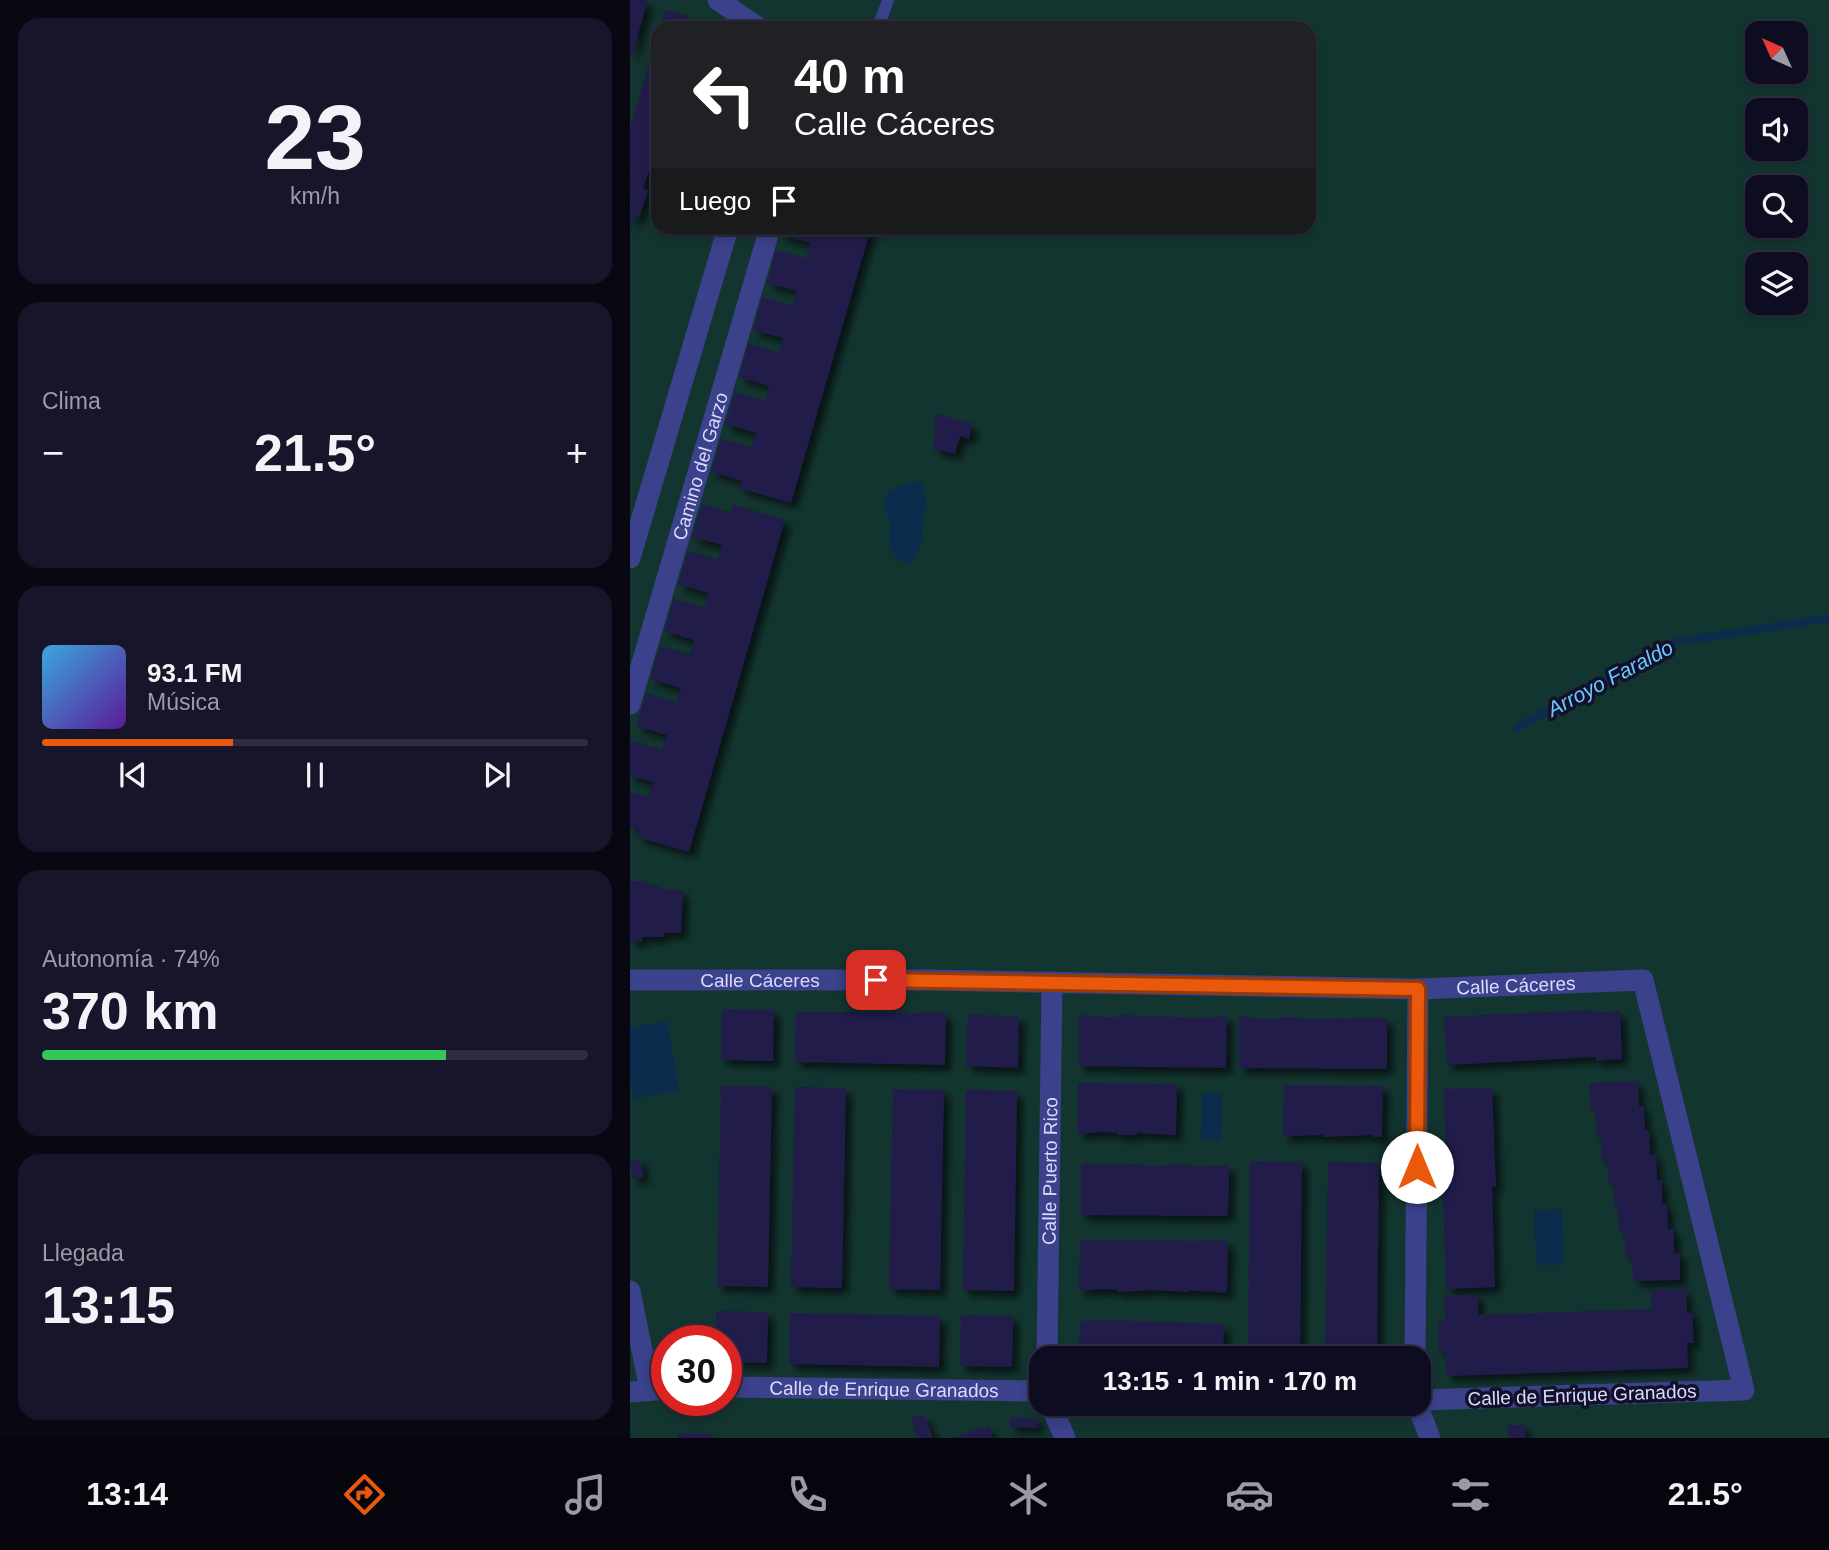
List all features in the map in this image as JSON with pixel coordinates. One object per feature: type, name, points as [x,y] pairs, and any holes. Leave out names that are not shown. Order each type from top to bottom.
[{"type":"street","points":[[718,0],[749,21]]},
{"type":"street","name":"Camino del Garzo","points":[[630,558],[726,235]]},
{"type":"street","name":"Camino del Garzo","points":[[630,704],[768,235]]},
{"type":"street","name":"Calle Cáceres","points":[[630,981],[1052,982],[1418,989],[1643,979],[1744,1390]]},
{"type":"street","name":"Calle Puerto Rico","points":[[1047,1346],[1052,982]]},
{"type":"street","points":[[1415,1346],[1418,989]]},
{"type":"street","points":[[630,1292],[649,1390]]},
{"type":"street","name":"Calle de Enrique Granados","points":[[742,1387],[1029,1391]]},
{"type":"street","name":"Calle de Enrique Granados","points":[[1431,1401],[1744,1390]]},
{"type":"street","points":[[1056,1416],[1065,1438]]},
{"type":"street","points":[[1423,1416],[1430,1438]]},
{"type":"lane","points":[[880,21],[888,0]]},
{"type":"green space","points":[[630,0],[1829,0],[1829,1438],[630,1438]]},
{"type":"water","points":[[915,481],[923,485],[928,507],[923,512],[920,546],[910,563],[905,564],[895,556],[889,545],[890,521],[884,501],[889,491]]},
{"type":"water","points":[[667,1021],[679,1090],[634,1099],[630,1077],[630,1028]]},
{"type":"water","points":[[1202,1094],[1222,1094],[1221,1141],[1201,1140]]},
{"type":"water","points":[[1562,1209],[1564,1265],[1536,1265],[1534,1210]]},
{"type":"building","points":[[630,0],[648,0],[631,57],[630,57]]},
{"type":"building","points":[[665,10],[687,16],[686,19],[693,21],[662,21]]},
{"type":"building","points":[[651,57],[651,164],[643,189],[648,190],[639,217],[635,216],[631,230],[630,129]]},
{"type":"building","points":[[781,235],[869,235],[791,503],[739,488],[742,481],[711,472],[721,439],[751,448],[756,433],[725,424],[735,392],[765,401],[769,386],[739,377],[748,344],[779,353],[783,338],[753,330],[762,297],[792,306],[797,291],[767,283],[776,250],[806,259],[810,243]]},
{"type":"building","points":[[937,414],[972,424],[969,439],[960,436],[955,454],[932,448],[937,430],[933,429]]},
{"type":"building","points":[[702,504],[731,513],[733,505],[785,520],[689,852],[637,837],[639,830],[630,827],[630,792],[648,797],[653,782],[630,776],[630,746],[631,741],[662,750],[667,735],[636,726],[646,693],[676,703],[681,688],[650,679],[660,646],[690,655],[694,640],[664,631],[674,599],[704,608],[708,593],[678,584],[688,551],[718,560],[722,545],[692,537]]},
{"type":"building","points":[[630,881],[646,881],[646,885],[660,886],[660,889],[683,890],[681,933],[664,933],[664,937],[642,937],[642,941],[630,941]]},
{"type":"building","points":[[722,1009],[774,1010],[773,1061],[721,1060]]},
{"type":"building","points":[[1594,1010],[1594,1013],[1620,1011],[1622,1059],[1596,1061],[1596,1057],[1447,1065],[1444,1017]]},
{"type":"building","points":[[796,1012],[946,1013],[945,1065],[795,1062]]},
{"type":"building","points":[[968,1015],[1019,1016],[1018,1068],[966,1066]]},
{"type":"building","points":[[1079,1015],[1202,1018],[1227,1016],[1226,1068],[1079,1066]]},
{"type":"building","points":[[1239,1016],[1264,1019],[1387,1018],[1387,1069],[1239,1068]]},
{"type":"building","points":[[1638,1081],[1639,1106],[1644,1106],[1645,1130],[1649,1130],[1650,1155],[1656,1155],[1657,1180],[1662,1180],[1662,1204],[1667,1204],[1668,1229],[1674,1229],[1674,1253],[1680,1253],[1680,1280],[1633,1281],[1632,1256],[1625,1257],[1625,1232],[1619,1232],[1618,1207],[1614,1207],[1614,1184],[1608,1184],[1608,1159],[1602,1160],[1601,1134],[1596,1134],[1595,1109],[1591,1109],[1589,1083]]},
{"type":"building","points":[[1078,1083],[1177,1084],[1176,1135],[1117,1135],[1118,1133],[1102,1132],[1078,1134]]},
{"type":"building","points":[[1284,1085],[1383,1086],[1382,1137],[1283,1136]]},
{"type":"building","points":[[721,1086],[772,1087],[768,1287],[717,1286]]},
{"type":"building","points":[[795,1087],[846,1088],[842,1288],[791,1287]]},
{"type":"building","points":[[1492,1088],[1496,1187],[1492,1187],[1495,1287],[1446,1289],[1444,1089]]},
{"type":"building","points":[[893,1089],[944,1090],[940,1290],[889,1289]]},
{"type":"building","points":[[966,1090],[1017,1091],[1014,1291],[963,1290]]},
{"type":"building","points":[[640,1159],[644,1177],[633,1179],[630,1161]]},
{"type":"building","points":[[1250,1161],[1302,1162],[1300,1346],[1248,1346]]},
{"type":"building","points":[[1328,1162],[1379,1163],[1377,1346],[1325,1346]]},
{"type":"building","points":[[1081,1164],[1140,1166],[1189,1164],[1189,1167],[1229,1165],[1228,1216],[1081,1215]]},
{"type":"building","points":[[1080,1240],[1228,1241],[1227,1293],[1187,1290],[1188,1292],[1119,1292],[1104,1289],[1079,1291]]},
{"type":"building","points":[[1651,1289],[1686,1289],[1687,1313],[1693,1313],[1694,1343],[1687,1343],[1688,1368],[1446,1376],[1446,1351],[1439,1351],[1438,1321],[1445,1321],[1444,1296],[1478,1295],[1478,1315],[1652,1309]]},
{"type":"building","points":[[716,1311],[768,1312],[767,1363],[742,1362],[742,1325],[716,1325]]},
{"type":"building","points":[[790,1313],[940,1316],[939,1367],[789,1364]]},
{"type":"building","points":[[961,1315],[1013,1316],[1012,1367],[960,1366]]},
{"type":"building","points":[[1080,1321],[1224,1324],[1223,1346],[1079,1346]]},
{"type":"building","points":[[925,1416],[933,1438],[918,1438],[911,1417]]},
{"type":"building","points":[[1010,1417],[1038,1418],[1037,1428],[1010,1427]]},
{"type":"building","points":[[1508,1425],[1525,1425],[1526,1438],[1509,1438]]},
{"type":"building","points":[[989,1426],[993,1438],[953,1438]]},
{"type":"building","points":[[678,1433],[713,1434],[713,1438],[678,1438]]},
{"type":"waterway","name":"Arroyo Faraldo","points":[[1518,727],[1676,642],[1829,618]]},
{"type":"route","points":[[876,980],[1418,989],[1417,1167]]}]
